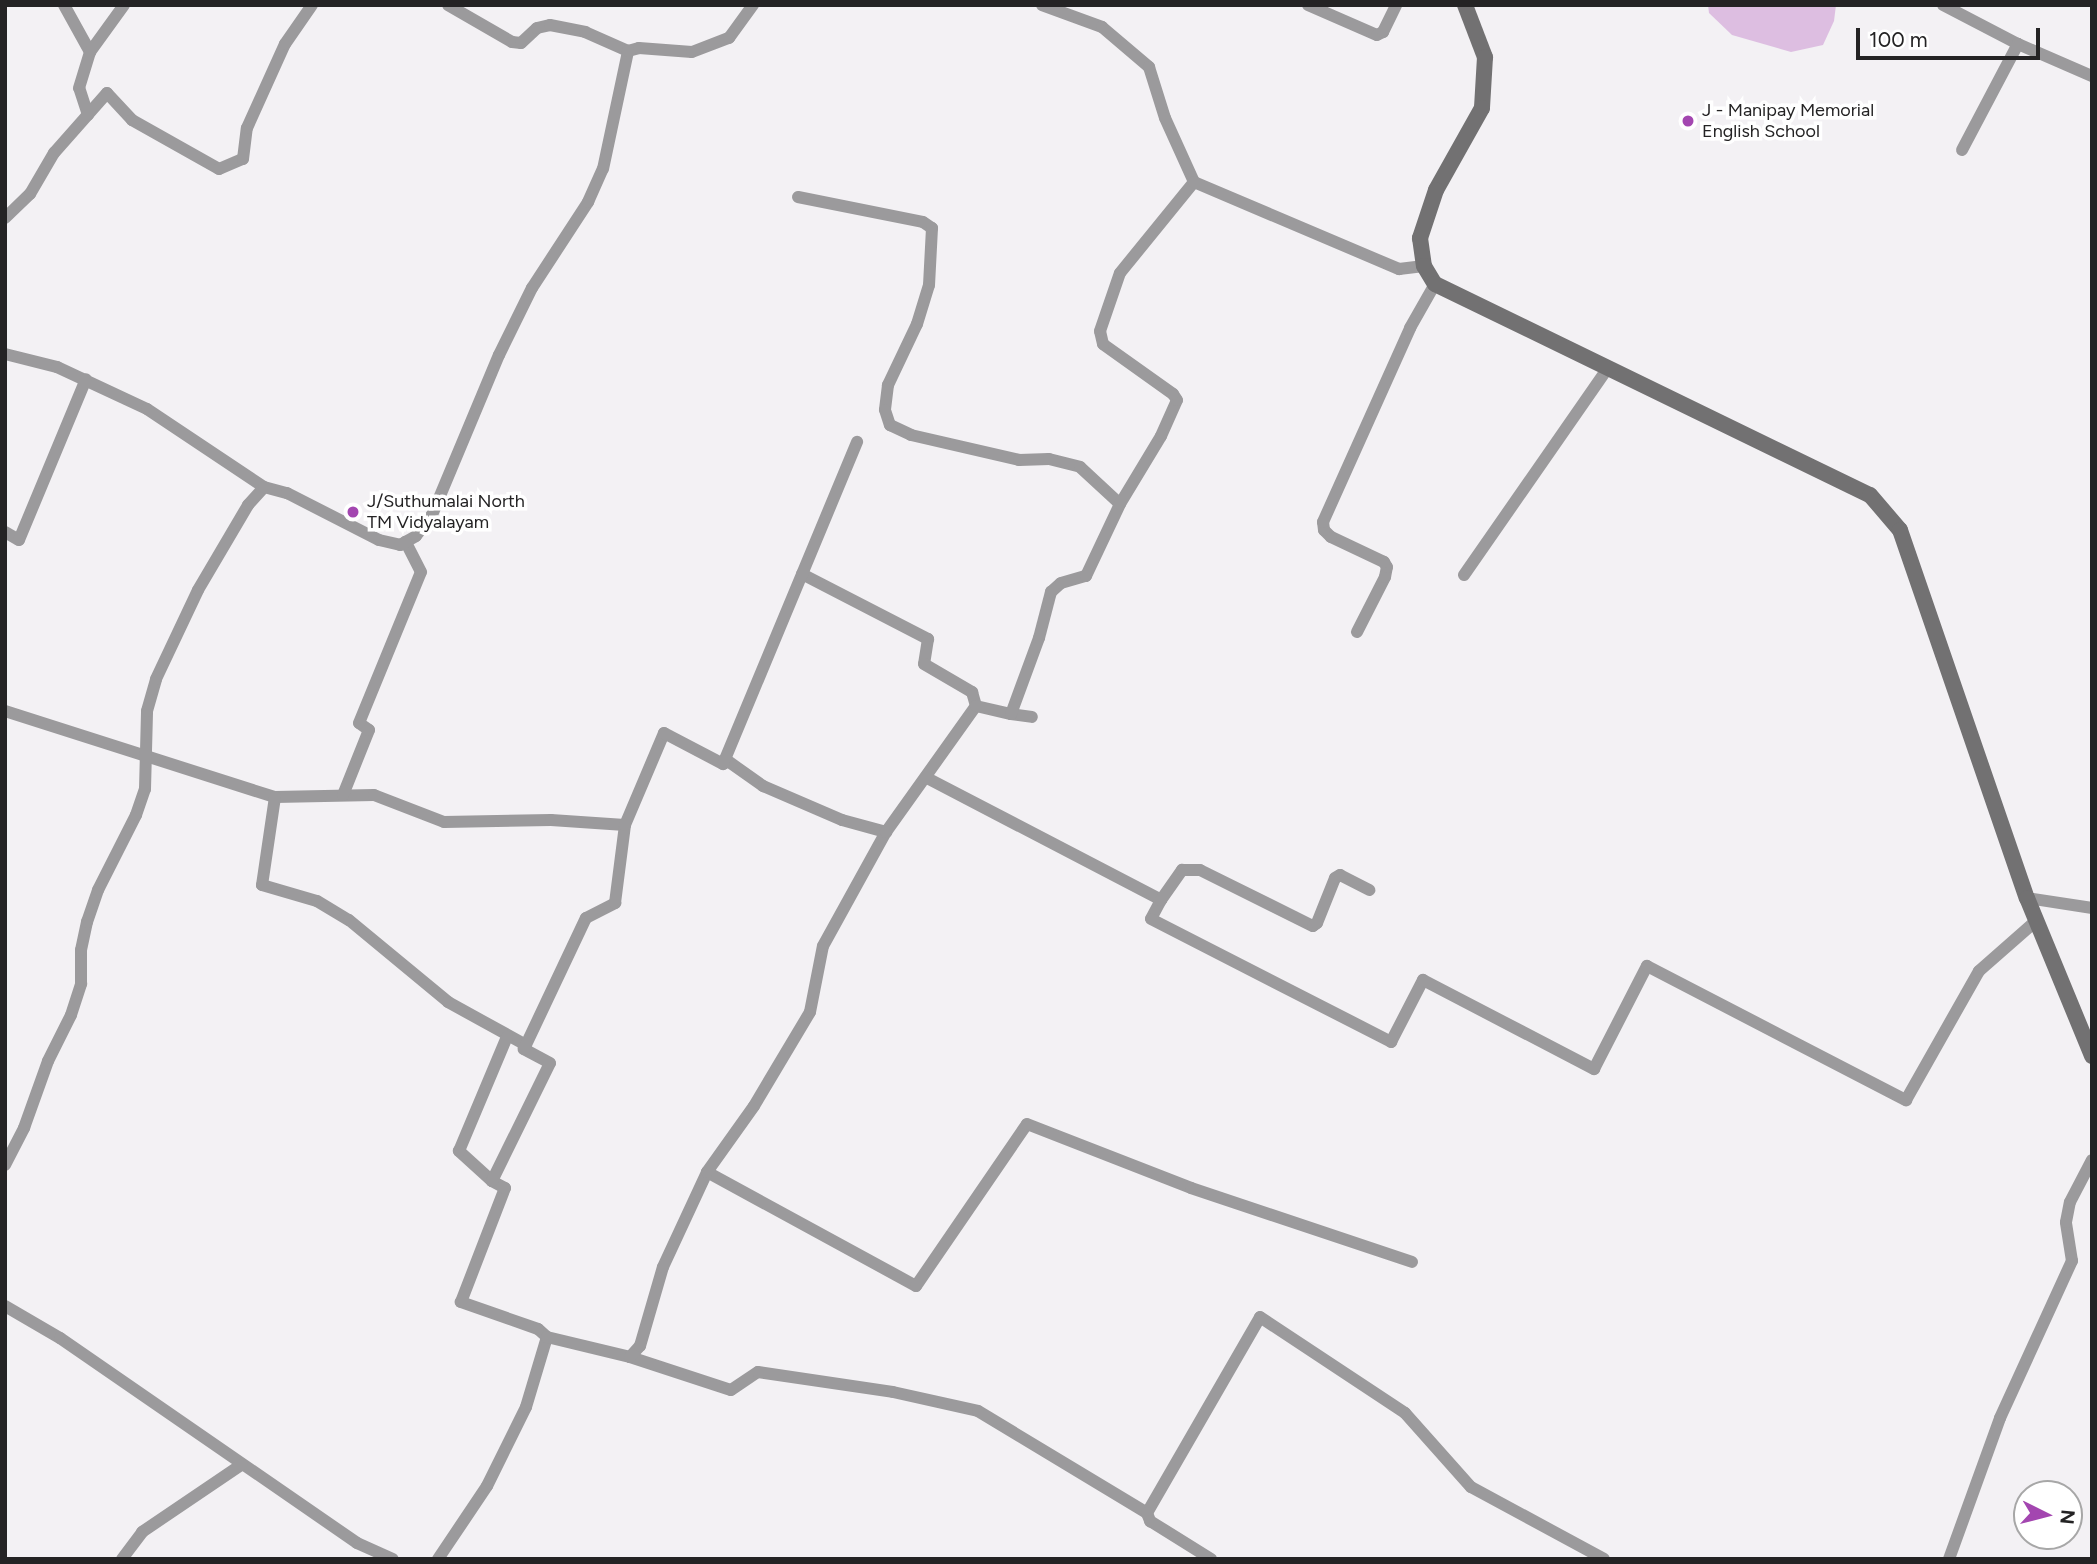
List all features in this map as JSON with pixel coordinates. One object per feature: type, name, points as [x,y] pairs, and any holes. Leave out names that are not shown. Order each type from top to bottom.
[{"type":"street","points":[[64,5],[90,52]]},
{"type":"street","points":[[88,115],[79,88],[90,52],[124,5]]},
{"type":"street","points":[[5,218],[30,194],[54,153],[107,93],[132,120],[219,169],[243,159],[247,128],[285,44],[312,5]]},
{"type":"street","points":[[448,5],[512,42],[521,43],[537,27],[550,25],[584,32],[628,51],[639,48],[692,52],[729,38],[752,5]]},
{"type":"street","points":[[1042,5],[1102,27],[1149,67],[1165,118],[1194,182],[1399,269],[1424,266]]},
{"type":"street","points":[[1308,5],[1377,35],[1383,32],[1396,5]]},
{"type":"street","points":[[1465,5],[1485,57],[1482,108],[1436,190],[1420,238],[1424,266],[1435,284],[1870,495],[1900,530],[2027,898],[2092,1055]]},
{"type":"street","points":[[1949,7],[2018,44],[2092,76]]},
{"type":"street","points":[[1962,150],[2018,44]]},
{"type":"street","points":[[5,354],[57,367],[86,379],[147,409],[264,487],[287,493],[379,540],[400,545],[416,536],[432,515],[499,355],[532,288],[589,202],[603,169],[628,51]]},
{"type":"street","points":[[1011,714],[1039,638],[1051,593],[1061,583],[1086,576],[1120,504],[1161,436],[1177,400],[1173,394],[1103,344],[1100,331],[1120,273],[1194,182]]},
{"type":"street","points":[[798,197],[923,222],[932,228],[929,285],[917,324],[888,385],[885,410],[890,425],[911,435],[1019,460],[1049,459],[1080,467],[1120,504]]},
{"type":"street","points":[[1357,632],[1385,577],[1387,567],[1384,562],[1331,537],[1324,530],[1323,522],[1410,328],[1435,284]]},
{"type":"street","points":[[1464,575],[1607,369]]},
{"type":"street","points":[[5,532],[19,540],[86,379]]},
{"type":"street","points":[[492,1181],[550,1063],[524,1049],[586,918],[615,903],[625,825],[664,733],[723,764],[857,442]]},
{"type":"street","points":[[5,1165],[24,1128],[48,1061],[71,1015],[81,984],[81,950],[97,890],[136,815],[145,789],[148,756],[147,710],[156,679],[198,590],[248,505],[264,487]]},
{"type":"street","points":[[343,796],[369,730],[359,723],[421,572],[407,541]]},
{"type":"street","points":[[802,574],[928,639],[924,664],[972,692],[976,706]]},
{"type":"street","points":[[976,706],[1032,717]]},
{"type":"street","points":[[630,1357],[640,1346],[663,1267],[708,1172],[754,1105],[810,1012],[823,946],[886,832],[976,706]]},
{"type":"street","points":[[5,710],[275,797],[374,795],[444,822],[551,820],[625,825]]},
{"type":"street","points":[[724,759],[763,786],[842,820],[886,832]]},
{"type":"street","points":[[927,778],[1161,900]]},
{"type":"street","points":[[275,797],[262,885],[317,901],[349,920],[447,1002],[526,1045]]},
{"type":"street","points":[[1370,890],[1340,875],[1335,878],[1317,923],[1313,926],[1200,870],[1182,870],[1151,919],[1391,1042],[1423,980],[1594,1069],[1647,966],[1906,1100],[1979,971],[2036,921]]},
{"type":"street","points":[[2027,898],[2092,908]]},
{"type":"street","points":[[507,1037],[458,1151],[492,1181],[505,1188],[461,1302],[538,1329],[547,1337],[630,1357],[731,1390],[758,1372],[893,1392],[978,1411],[1147,1513],[1150,1521],[1211,1559]]},
{"type":"street","points":[[708,1172],[916,1286],[1027,1124],[1191,1188],[1412,1262]]},
{"type":"street","points":[[1949,1559],[2000,1418],[2072,1261],[2066,1222],[2070,1202],[2092,1160]]},
{"type":"street","points":[[5,1306],[60,1338],[357,1544],[393,1559]]},
{"type":"street","points":[[1147,1513],[1260,1317],[1405,1413],[1471,1487],[1604,1559]]},
{"type":"street","points":[[438,1559],[486,1486],[526,1408],[547,1337]]},
{"type":"street","points":[[122,1559],[142,1532],[241,1465]]},
{"type":"shaded area","points":[[1708,5],[1836,5],[1834,21],[1823,45],[1791,52],[1732,35],[1709,13]]},
{"type":"place","name":"J - Manipay Memorial English School","points":[[1688,121]]},
{"type":"place","name":"J/Suthumalai North TM Vidyalayam","points":[[353,512]]}]
